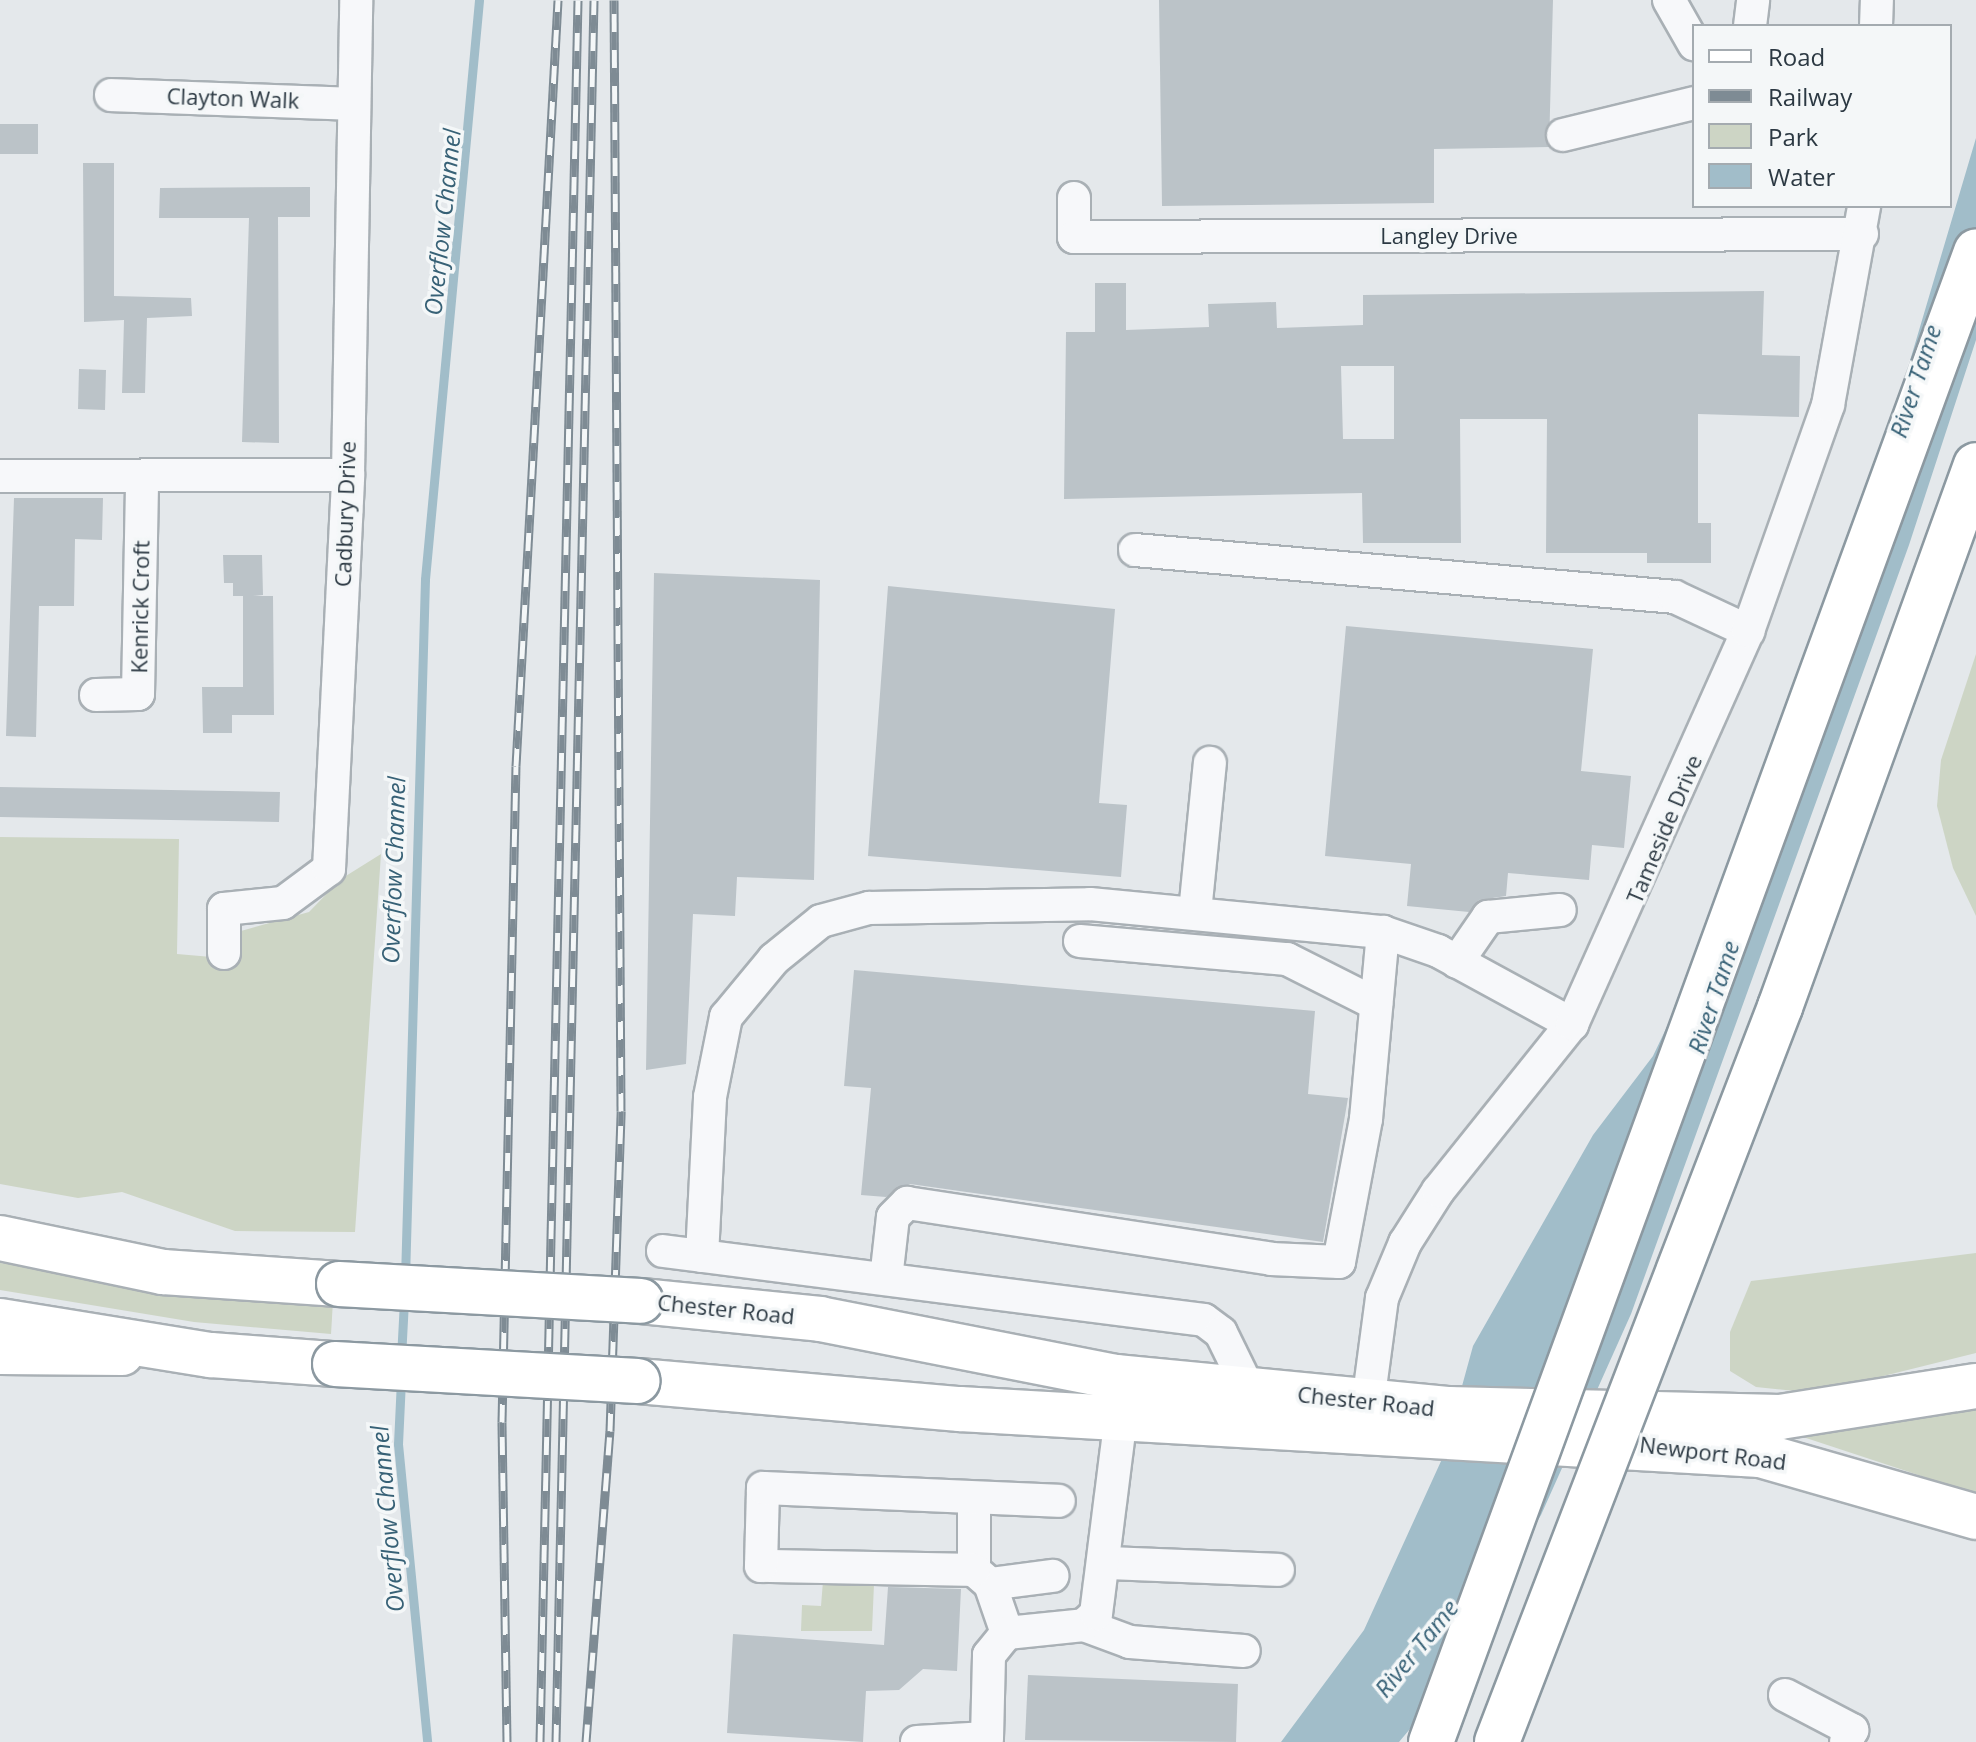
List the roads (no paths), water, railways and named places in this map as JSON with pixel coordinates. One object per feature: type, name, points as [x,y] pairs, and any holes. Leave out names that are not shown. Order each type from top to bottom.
[{"type":"highway","points":[[1431,1742],[1976,252]]},
{"type":"highway","points":[[1497,1742],[1780,1007],[1976,465]]},
{"type":"highway","name":"Chester Road","points":[[0,1238],[163,1272],[641,1301],[820,1319],[1017,1362],[1368,1403],[1445,1424]]},
{"type":"highway","name":"Chester Road","points":[[0,1321],[211,1355],[335,1364],[638,1381],[1121,1417],[1445,1424]]},
{"type":"highway","name":"Newport Road","points":[[1445,1424],[1640,1427],[1780,1417],[1976,1386]]},
{"type":"highway","name":"Newport Road","points":[[1640,1427],[1760,1455],[1976,1517]]},
{"type":"main road","points":[[0,1353],[211,1355]]},
{"type":"street","name":"Cadbury Drive","points":[[224,953],[224,909],[283,903],[329,869],[348,475],[356,0]]},
{"type":"street","points":[[1669,0],[1692,40]]},
{"type":"street","points":[[1750,24],[1753,0]]},
{"type":"street","points":[[1876,24],[1877,0]]},
{"type":"street","name":"Clayton Walk","points":[[111,95],[354,104]]},
{"type":"street","points":[[1563,135],[1692,103]]},
{"type":"street","name":"Langley Drive","points":[[1074,198],[1074,237],[1863,220]]},
{"type":"street","name":"Tameside Drive","points":[[1368,1403],[1382,1298],[1405,1243],[1438,1191],[1572,1024],[1748,631],[1828,405],[1863,220]]},
{"type":"street","points":[[0,476],[348,475]]},
{"type":"street","name":"Kenrick Croft","points":[[96,695],[138,694],[142,477]]},
{"type":"street","points":[[1135,550],[1675,597],[1748,631]]},
{"type":"street","points":[[1195,912],[1210,763]]},
{"type":"street","points":[[702,1256],[710,1097],[726,1017],[774,959],[821,921],[869,908],[1090,904],[1383,932],[1457,962],[1572,1024]]},
{"type":"street","points":[[1457,962],[1488,917],[1560,910]]},
{"type":"street","points":[[886,1279],[893,1217],[907,1203],[1271,1259],[1339,1262],[1366,1119],[1383,932]]},
{"type":"street","points":[[1080,941],[1287,959],[1376,1004]]},
{"type":"street","points":[[663,1251],[1204,1320],[1221,1333],[1248,1388]]},
{"type":"street","points":[[1084,1625],[1096,1614],[1106,1563],[1121,1417]]},
{"type":"street","points":[[1052,1576],[982,1577],[761,1566],[763,1488],[1059,1501]]},
{"type":"street","points":[[974,1498],[982,1577],[1007,1633]]},
{"type":"street","points":[[1106,1563],[1278,1570]]},
{"type":"street","points":[[917,1742],[987,1738],[989,1655],[1007,1633],[1084,1625],[1130,1642],[1244,1651]]},
{"type":"street","points":[[1785,1695],[1857,1738]]},
{"type":"water","name":"River Tame","points":[[1976,138],[1976,340],[1909,545],[1631,1314],[1541,1515],[1420,1717],[1399,1742],[1281,1742],[1364,1630],[1442,1459],[1473,1346],[1593,1135],[1653,1056],[1715,926],[1896,408]]},
{"type":"waterway","name":"Overflow Channel","points":[[405,1278],[425,579],[479,0]]},
{"type":"waterway","name":"Overflow Channel","points":[[401,1358],[404,1300]]},
{"type":"waterway","name":"Overflow Channel","points":[[401,1380],[398,1444],[427,1742]]},
{"type":"railway","points":[[507,1742],[502,1422],[516,766],[558,0]]},
{"type":"railway","points":[[540,1742],[578,0]]},
{"type":"railway","points":[[556,1742],[594,0]]},
{"type":"railway","points":[[586,1742],[610,1431],[621,1111],[614,0]]}]
